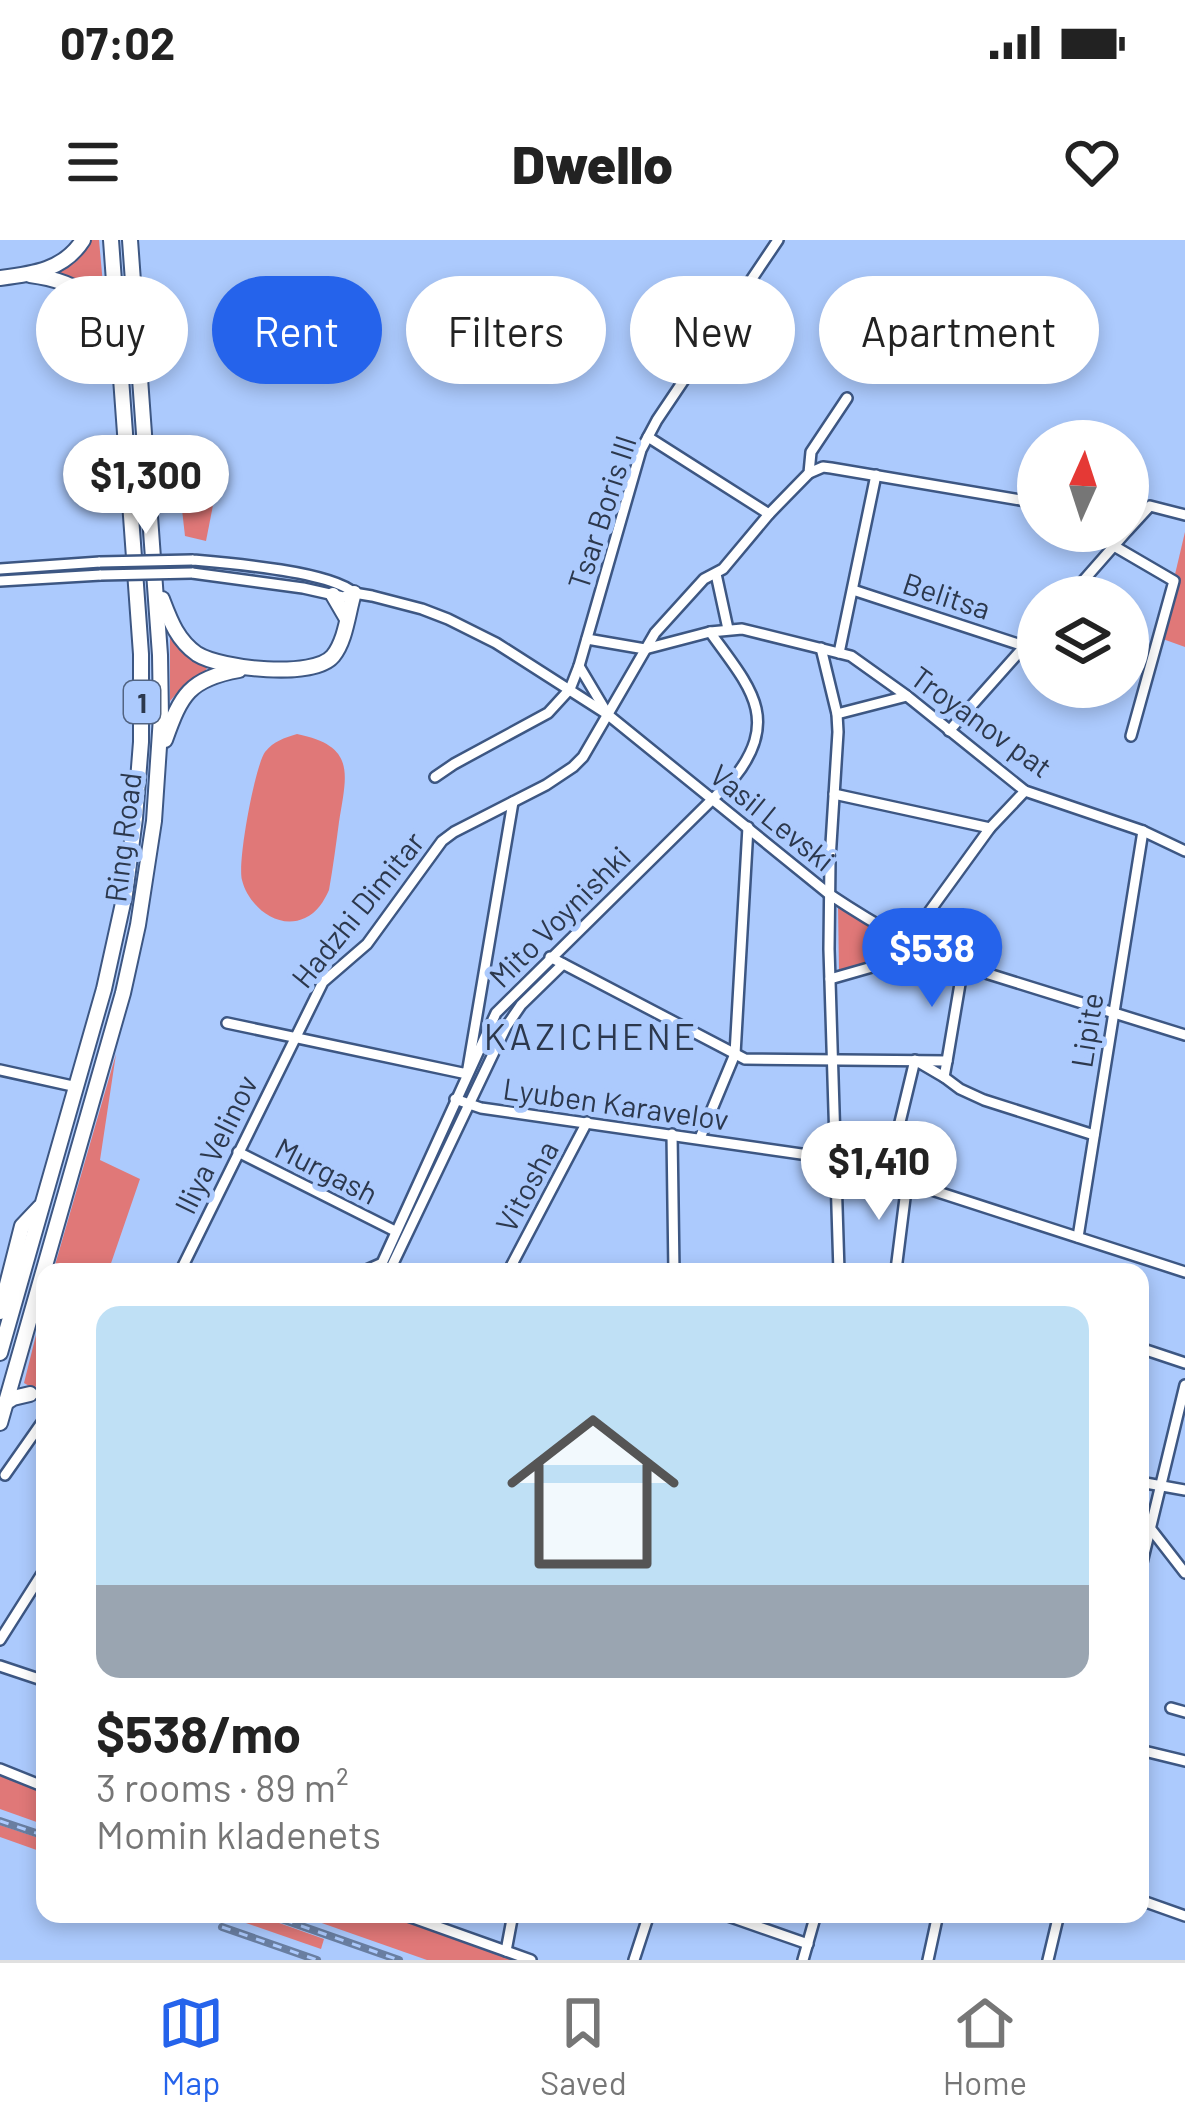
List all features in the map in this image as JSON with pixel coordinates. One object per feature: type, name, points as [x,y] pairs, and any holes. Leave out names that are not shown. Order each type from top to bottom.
[{"type":"highway","points":[[29,275],[69,257],[83,240]]},
{"type":"highway","name":"Ring Road","points":[[0,1353],[104,988],[135,818],[141,742],[140,620],[111,240]]},
{"type":"highway","name":"Ring Road","points":[[45,1263],[133,950],[159,758],[156,583],[130,240]]},
{"type":"highway","points":[[0,278],[29,275],[70,283],[93,302],[103,317],[121,394]]},
{"type":"highway","points":[[156,583],[171,623],[188,647],[213,662],[250,668],[322,664],[336,652],[354,593]]},
{"type":"highway","points":[[332,595],[347,619]]},
{"type":"highway","points":[[159,758],[177,705],[188,691],[214,676],[250,668]]},
{"type":"highway","points":[[0,1312],[22,1226],[44,1203]]},
{"type":"highway","name":"Ring Road","points":[[0,1423],[36,1294]]},
{"type":"highway","points":[[13,1375],[19,1385],[36,1392]]},
{"type":"highway","points":[[5,1403],[36,1393]]},
{"type":"street","name":"Tsar Boris III","points":[[570,689],[648,437],[778,240]]},
{"type":"street","points":[[809,473],[811,452],[847,398]]},
{"type":"street","points":[[648,437],[769,514]]},
{"type":"street","points":[[728,629],[716,574],[809,473],[823,467],[1017,499]]},
{"type":"street","points":[[839,653],[876,475]]},
{"type":"street","points":[[1149,507],[1185,515]]},
{"type":"street","points":[[1088,576],[1109,552]]},
{"type":"street","points":[[1124,552],[1174,581],[1130,736]]},
{"type":"street","name":"Vasil Levski","points":[[0,569],[192,560],[307,576],[345,585],[354,593],[422,608],[496,643],[608,714],[830,894],[928,952],[1185,1035]]},
{"type":"street","name":"Vasil Levski","points":[[0,581],[192,573],[344,597],[354,593]]},
{"type":"street","name":"Hadzhi Dimitar","points":[[294,1036],[322,982],[367,944],[442,841],[583,757],[655,633],[704,579],[716,574]]},
{"type":"street","name":"Belitsa","points":[[854,590],[1017,644]]},
{"type":"street","points":[[586,639],[645,650],[728,629],[756,631],[821,648],[837,715],[830,979],[839,1263]]},
{"type":"street","name":"Mito Voynishki","points":[[384,1263],[496,1013],[746,763],[759,720],[752,692],[710,632]]},
{"type":"street","name":"Troyanov pat","points":[[821,648],[862,662],[1025,791],[1143,831],[1185,851]]},
{"type":"street","points":[[949,731],[1017,654]]},
{"type":"street","points":[[580,666],[608,714]]},
{"type":"street","points":[[434,778],[548,713],[570,689]]},
{"type":"street","points":[[837,715],[907,696]]},
{"type":"street","points":[[908,940],[990,828],[1025,791]]},
{"type":"street","points":[[834,794],[990,828]]},
{"type":"street","points":[[467,1073],[513,802]]},
{"type":"street","points":[[700,1138],[735,1054],[748,827]]},
{"type":"street","name":"Lipite","points":[[1078,1237],[1143,831]]},
{"type":"street","points":[[830,979],[928,952]]},
{"type":"street","points":[[550,957],[752,1061],[947,1060]]},
{"type":"street","name":"Mito Voynishki","points":[[385,1263],[513,1015],[562,964]]},
{"type":"street","points":[[944,1077],[963,967]]},
{"type":"street","name":"Lyuben Karavelov","points":[[227,1023],[467,1073]]},
{"type":"street","name":"Iliya Velinov","points":[[184,1263],[294,1036]]},
{"type":"street","points":[[915,1060],[984,1100],[1094,1135]]},
{"type":"street","points":[[886,1176],[915,1060]]},
{"type":"street","points":[[0,1070],[77,1087]]},
{"type":"street","name":"Lyuben Karavelov","points":[[455,1099],[836,1160],[1185,1272]]},
{"type":"street","name":"Vitosha","points":[[513,1263],[587,1122]]},
{"type":"street","points":[[672,1134],[674,1263]]},
{"type":"street","name":"Murgash","points":[[238,1152],[395,1231]]},
{"type":"street","points":[[900,1263],[907,1183]]},
{"type":"street","points":[[1149,1351],[1185,1363]]},
{"type":"street","points":[[1149,1533],[1185,1385]]},
{"type":"street","points":[[5,1475],[36,1431]]},
{"type":"street","points":[[1149,1484],[1185,1490]]},
{"type":"street","points":[[1150,1529],[1185,1573]]},
{"type":"street","points":[[0,1640],[36,1583]]},
{"type":"street","points":[[0,1666],[36,1678]]},
{"type":"street","points":[[1171,1708],[1185,1712]]},
{"type":"street","points":[[1149,1752],[1185,1761]]},
{"type":"street","points":[[2,1771],[36,1784]]},
{"type":"street","points":[[1149,1903],[1185,1916]]},
{"type":"street","points":[[427,1923],[531,1960]]},
{"type":"street","points":[[506,1951],[511,1923]]},
{"type":"street","points":[[634,1960],[646,1923]]},
{"type":"street","points":[[748,1923],[808,1944]]},
{"type":"street","points":[[803,1960],[813,1923]]},
{"type":"street","points":[[928,1960],[936,1923]]},
{"type":"street","points":[[1048,1960],[1057,1923]]},
{"type":"shaded area","points":[[91,240],[99,240],[102,276],[59,272],[77,261]]},
{"type":"shaded area","points":[[174,439],[223,454],[206,541],[185,536]]},
{"type":"shaded area","points":[[1185,532],[1185,647],[1160,638]]},
{"type":"shaded area","points":[[170,634],[207,668],[170,701]]},
{"type":"shaded area","points":[[297,734],[330,746],[345,776],[329,890],[309,916],[284,921],[265,913],[250,898],[242,880],[242,855],[265,752]]},
{"type":"shaded area","points":[[838,905],[901,943],[893,957],[839,971]]},
{"type":"shaded area","points":[[116,1054],[100,1160],[140,1179],[111,1263],[56,1263]]},
{"type":"shaded area","points":[[36,1335],[36,1387],[24,1383]]},
{"type":"shaded area","points":[[0,1776],[36,1789],[36,1822],[0,1809]]},
{"type":"shaded area","points":[[0,1825],[36,1837],[36,1850],[0,1837]]},
{"type":"shaded area","points":[[246,1923],[279,1923],[324,1939],[321,1949]]},
{"type":"shaded area","points":[[322,1923],[410,1923],[515,1960],[427,1960]]},
{"type":"railway","points":[[0,1821],[36,1833]]},
{"type":"railway","points":[[293,1923],[399,1960]]},
{"type":"railway","points":[[222,1927],[317,1960]]},
{"type":"district","name":"KAZICHENE","points":[[591,1035]]}]
